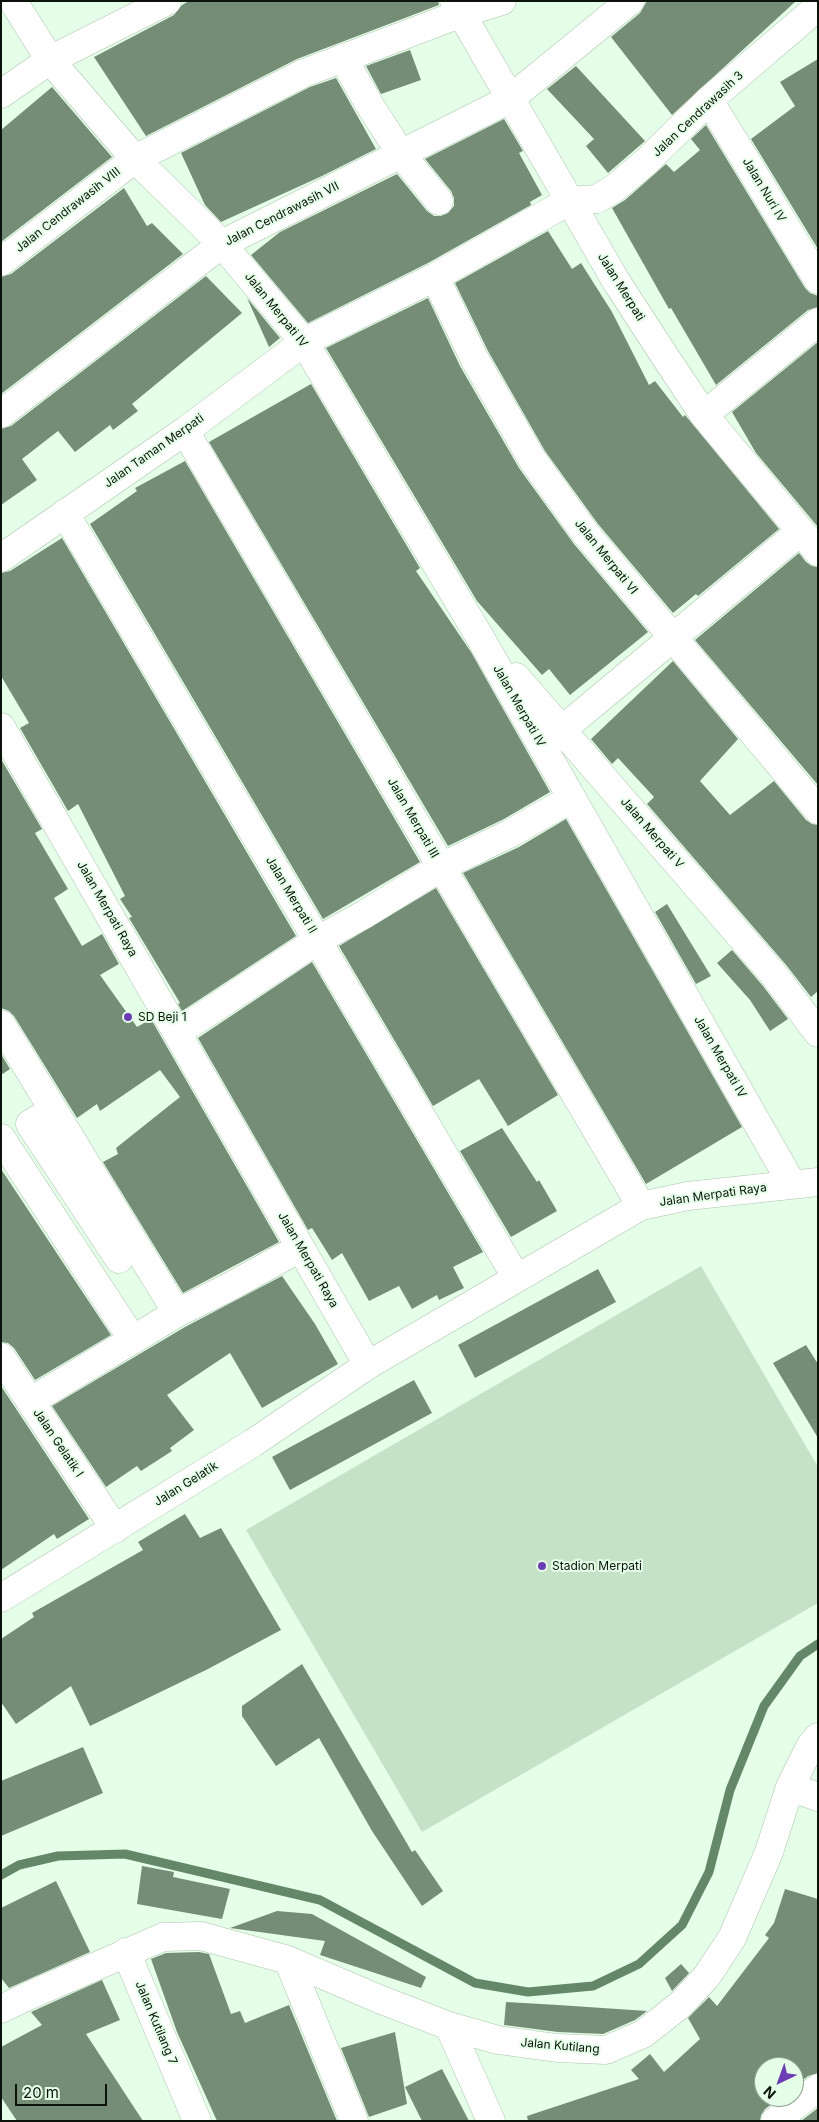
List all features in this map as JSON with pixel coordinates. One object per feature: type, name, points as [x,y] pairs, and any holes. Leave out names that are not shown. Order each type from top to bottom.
[{"type":"street","name":"Jalan Merpati IV","points":[[13,1],[50,60],[135,159],[222,244],[304,342],[481,639],[572,798],[805,1183]]},
{"type":"street","points":[[1,94],[50,60],[167,1]]},
{"type":"street","name":"Jalan Cendrawasih VIII","points":[[1,262],[135,159],[304,72],[343,58],[457,8],[502,1]]},
{"type":"street","name":"Jalan Cendrawasih VII","points":[[1,414],[222,244],[510,98],[630,1]]},
{"type":"street","name":"Jalan Merpati","points":[[457,8],[616,281],[704,415],[818,552]]},
{"type":"street","name":"Jalan Cendrawasih 3","points":[[569,201],[597,199],[615,188],[647,161],[709,100],[818,8]]},
{"type":"street","points":[[343,58],[369,104],[401,154],[439,201]]},
{"type":"street","name":"Jalan Nuri IV","points":[[709,100],[818,280]]},
{"type":"street","name":"Jalan Taman Merpati","points":[[1,558],[185,430],[304,342],[435,276],[569,201]]},
{"type":"street","name":"Jalan Merpati VI","points":[[435,276],[474,358],[532,459],[586,534],[818,810]]},
{"type":"street","points":[[704,415],[818,322]]},
{"type":"street","name":"Jalan Merpati III","points":[[185,430],[641,1206]]},
{"type":"street","name":"Jalan Merpati II","points":[[65,512],[516,1277]]},
{"type":"street","points":[[562,729],[800,531]]},
{"type":"street","name":"Jalan Merpati V","points":[[481,639],[562,729],[776,976],[818,1032]]},
{"type":"street","name":"Jalan Merpati Raya","points":[[1,727],[368,1365],[516,1277],[641,1206],[688,1196],[805,1183]]},
{"type":"street","points":[[178,1032],[318,940],[365,914],[441,867],[511,833],[572,798]]},
{"type":"street","points":[[1,1024],[177,1313]]},
{"type":"street","points":[[54,1110],[30,1124],[119,1259]]},
{"type":"street","points":[[1,1138],[132,1340]]},
{"type":"street","points":[[30,1401],[177,1313],[300,1248]]},
{"type":"street","name":"Jalan Gelatik I","points":[[1,1357],[115,1528]]},
{"type":"street","name":"Jalan Gelatik","points":[[1,1598],[253,1443],[368,1365]]},
{"type":"street","name":"Jalan Kutilang","points":[[1,2009],[162,1937],[201,1936],[288,1960],[379,1999],[449,2026],[498,2040],[556,2048],[606,2050],[642,2034],[680,2004],[707,1976],[732,1938],[769,1852],[790,1787],[811,1745],[818,1737]]},
{"type":"street","points":[[790,1787],[818,1797]]},
{"type":"street","name":"Jalan Kutilang 7","points":[[126,1952],[197,2121]]},
{"type":"street","points":[[288,1960],[354,2121]]},
{"type":"street","points":[[449,2026],[491,2121]]},
{"type":"street","points":[[775,2121],[818,2088]]},
{"type":"green space","name":"Stadion Merpati","points":[[701,1266],[818,1467],[818,1603],[422,1832],[246,1530]]},
{"type":"building","points":[[189,1],[438,1],[439,5],[297,59],[146,136],[94,57],[174,15],[182,5]]},
{"type":"building","points":[[647,1],[796,1],[672,115],[611,37],[640,13]]},
{"type":"building","points":[[410,50],[421,80],[381,94],[366,66]]},
{"type":"building","points":[[818,59],[818,249],[751,139],[795,106],[780,82]]},
{"type":"building","points":[[576,66],[645,141],[608,173],[586,146],[594,139],[547,89]]},
{"type":"building","points":[[336,78],[376,149],[221,222],[205,205],[181,153],[310,87]]},
{"type":"building","points":[[52,87],[112,157],[1,242],[1,130]]},
{"type":"building","points":[[504,119],[523,151],[519,153],[542,195],[530,202],[531,205],[428,263],[308,323],[251,255],[280,232],[397,174],[427,211],[434,216],[448,213],[454,206],[454,198],[451,191],[425,159]]},
{"type":"building","points":[[706,125],[805,288],[810,293],[818,296],[818,307],[808,310],[716,385],[671,308],[669,309],[612,208],[625,200],[666,164],[674,172],[700,150],[691,139]]},
{"type":"building","points":[[124,188],[147,226],[152,223],[183,254],[1,394],[1,277],[11,274]]},
{"type":"building","points":[[548,231],[572,269],[581,263],[612,312],[649,385],[655,381],[683,417],[685,415],[779,529],[698,596],[696,594],[673,613],[598,524],[545,451],[488,351],[455,283]]},
{"type":"building","points":[[206,276],[242,313],[132,404],[138,411],[113,430],[110,425],[75,452],[58,431],[22,459],[37,480],[1,505],[1,429],[11,426]]},
{"type":"building","points":[[247,298],[280,338],[269,347]]},
{"type":"building","points":[[428,298],[460,366],[519,468],[574,544],[648,632],[570,695],[549,669],[542,675],[477,601],[326,348]]},
{"type":"building","points":[[818,342],[818,527],[756,453],[732,412]]},
{"type":"building","points":[[311,384],[420,568],[416,571],[471,652],[550,792],[504,819],[448,846],[209,442]]},
{"type":"building","points":[[185,461],[420,862],[323,919],[90,524],[137,491],[135,488]]},
{"type":"building","points":[[62,538],[296,936],[182,1011],[178,1004],[180,1003],[129,918],[132,917],[120,899],[125,896],[78,804],[68,811],[20,728],[29,723],[1,676],[1,573],[10,571]]},
{"type":"building","points":[[799,553],[806,562],[818,567],[818,785],[695,640]]},
{"type":"building","points":[[673,661],[738,739],[700,781],[730,815],[774,781],[806,820],[818,825],[818,991],[811,997],[787,966],[647,804],[654,797],[618,758],[612,764],[591,739]]},
{"type":"building","points":[[1,759],[42,829],[35,833],[68,889],[54,898],[82,946],[102,934],[119,964],[100,975],[137,1027],[151,1019],[279,1242],[183,1293],[103,1162],[118,1154],[116,1148],[180,1097],[160,1070],[100,1111],[97,1104],[77,1118],[14,1016],[9,1011],[1,1008]]},
{"type":"building","points":[[566,819],[742,1127],[646,1184],[463,873],[519,847]]},
{"type":"building","points":[[436,888],[558,1095],[508,1126],[479,1079],[433,1106],[339,946]]},
{"type":"building","points":[[667,904],[711,976],[696,984],[655,912]]},
{"type":"building","points":[[732,950],[788,1019],[770,1031],[750,1000],[717,963]]},
{"type":"building","points":[[312,962],[483,1252],[453,1267],[464,1288],[439,1300],[437,1295],[412,1309],[399,1286],[369,1301],[342,1253],[332,1260],[312,1228],[308,1230],[198,1038]]},
{"type":"building","points":[[1,1054],[10,1069],[1,1075]]},
{"type":"building","points":[[502,1128],[537,1182],[539,1180],[557,1211],[511,1237],[460,1151]]},
{"type":"building","points":[[1,1169],[111,1335],[35,1380],[14,1348],[8,1343],[1,1342]]},
{"type":"building","points":[[598,1269],[616,1302],[475,1378],[458,1345]]},
{"type":"building","points":[[282,1276],[315,1324],[338,1364],[262,1408],[230,1353],[167,1395],[194,1430],[170,1448],[172,1451],[141,1471],[137,1466],[106,1487],[52,1406],[185,1327]]},
{"type":"building","points":[[806,1345],[818,1364],[818,1438],[773,1363]]},
{"type":"building","points":[[414,1380],[432,1413],[290,1490],[272,1457]]},
{"type":"building","points":[[1,1386],[89,1519],[57,1539],[54,1534],[1,1570]]},
{"type":"building","points":[[185,1514],[200,1538],[221,1528],[281,1630],[208,1669],[90,1726],[71,1686],[16,1724],[1,1702],[1,1639],[34,1617],[32,1613],[143,1550],[138,1542]]},
{"type":"building","points":[[302,1664],[412,1852],[415,1850],[443,1891],[422,1906],[372,1831],[319,1738],[276,1766],[242,1716],[242,1706]]},
{"type":"building","points":[[83,1747],[103,1793],[1,1836],[1,1781]]},
{"type":"building","points":[[142,1866],[174,1872],[173,1877],[230,1889],[222,1919],[137,1904]]},
{"type":"building","points":[[56,1881],[90,1952],[9,1988],[1,1978],[1,1908]]},
{"type":"building","points":[[785,1889],[818,1899],[818,2073],[804,2079],[804,2057],[754,2057],[754,2107],[768,2107],[761,2115],[760,2121],[528,2121],[527,2116],[639,2079],[631,2070],[650,2054],[664,2072],[700,2039],[688,2018],[709,1997],[717,2006],[769,1938],[765,1935],[774,1923]]},
{"type":"building","points":[[277,1911],[312,1914],[426,1977],[421,1988],[320,1955],[325,1941],[230,1928]]},
{"type":"building","points":[[199,1952],[209,1954],[231,2014],[240,2011],[245,2023],[289,2005],[337,2121],[217,2121],[177,2032],[151,1959],[166,1953]]},
{"type":"building","points":[[681,1964],[689,1973],[672,1991],[665,1978]]},
{"type":"building","points":[[102,1980],[120,2020],[86,2034],[143,2121],[17,2121],[1,2097],[1,2047],[42,2025],[31,2012]]},
{"type":"building","points":[[506,2002],[647,2011],[635,2020],[603,2034],[558,2032],[504,2025]]},
{"type":"building","points":[[395,2032],[407,2104],[369,2117],[341,2048]]},
{"type":"building","points":[[442,2069],[469,2121],[422,2121],[405,2087]]},
{"type":"building","points":[[818,2108],[818,2121],[801,2121]]},
{"type":"waterway","points":[[1,1875],[19,1865],[58,1856],[125,1854],[320,1900],[475,1983],[528,1992],[593,1986],[639,1964],[682,1925],[709,1872],[730,1790],[764,1706],[800,1656],[818,1644]]},
{"type":"place","name":"SD Beji 1","points":[[128,1017]]},
{"type":"place","name":"Stadion Merpati","points":[[542,1566]]}]
